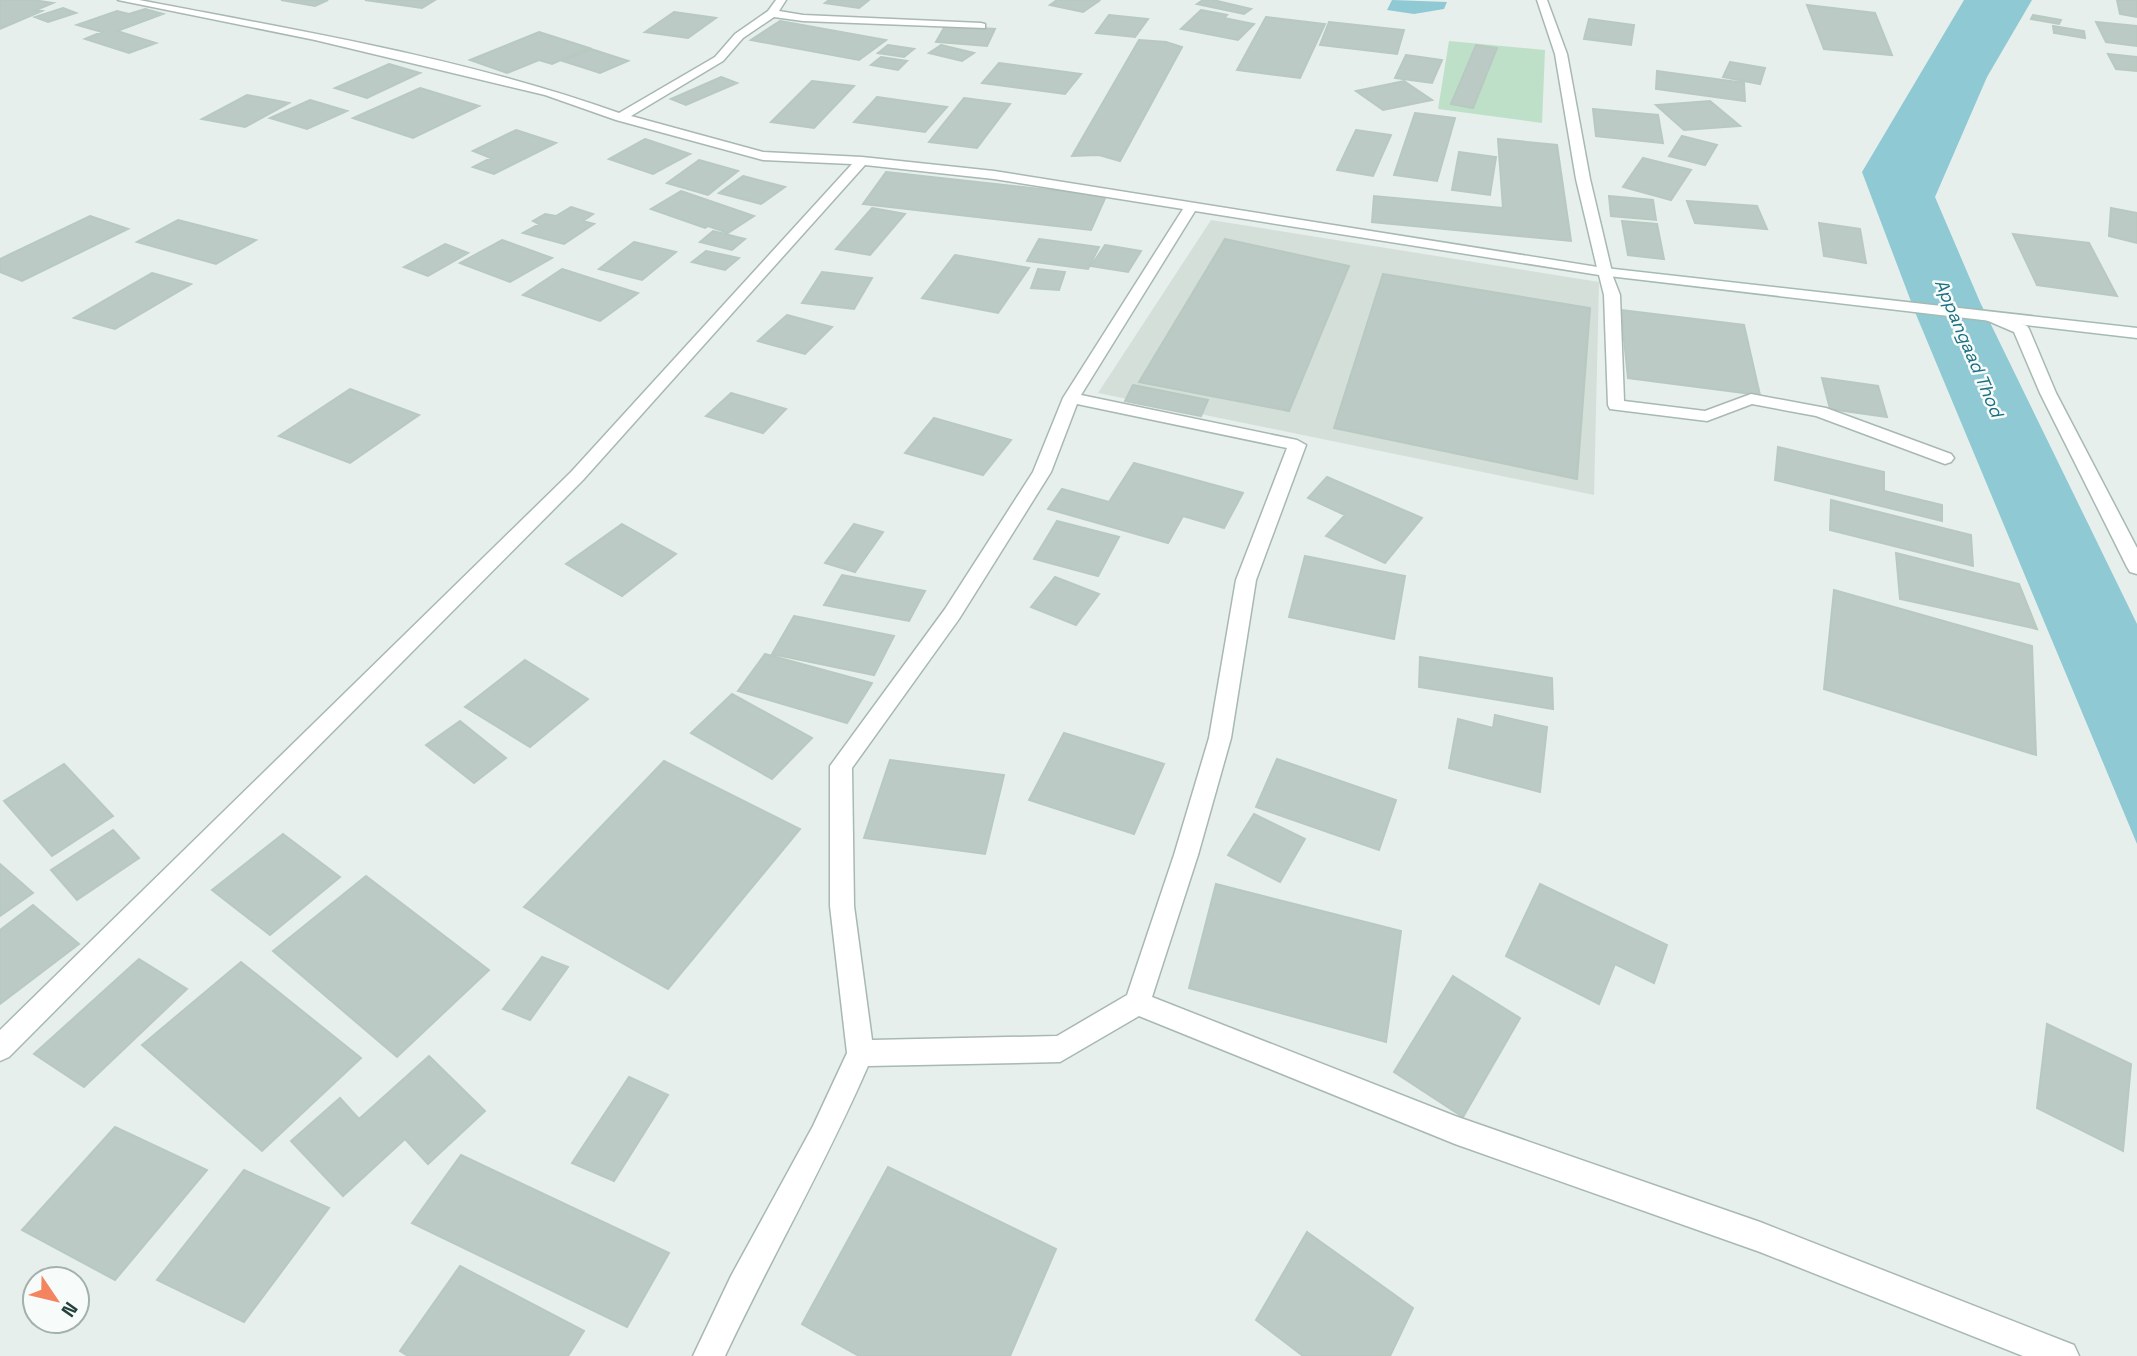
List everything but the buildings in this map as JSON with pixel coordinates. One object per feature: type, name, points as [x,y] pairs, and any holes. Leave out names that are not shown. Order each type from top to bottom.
[{"type":"street","points":[[123,0],[315,37],[536,89],[620,117],[763,156],[862,161],[994,175],[1605,272],[2137,333]]},
{"type":"street","points":[[620,117],[719,59],[739,36],[772,13],[781,0]]},
{"type":"street","points":[[1542,0],[1561,54],[1583,179],[1612,295],[1616,405],[1707,416],[1751,399],[1820,412],[1945,458]]},
{"type":"street","points":[[772,13],[803,18],[981,26]]},
{"type":"street","points":[[0,1048],[577,476],[862,161]]},
{"type":"street","points":[[709,1356],[742,1287],[823,1136],[860,1053],[842,906],[841,765],[952,614],[1042,472],[1071,398],[1191,207]]},
{"type":"street","points":[[1991,317],[2021,329],[2048,393],[2137,567]]},
{"type":"street","points":[[860,1053],[1060,1049],[1137,1003],[1186,855],[1220,738],[1246,580],[1297,445],[1071,398]]},
{"type":"street","points":[[1137,1003],[1455,1130],[1760,1237],[2063,1356]]},
{"type":"shaded area","points":[[1211,220],[1599,282],[1594,495],[1098,393]]},
{"type":"green space","points":[[1449,41],[1545,50],[1542,123],[1438,109]]},
{"type":"water","points":[[1392,0],[1447,2],[1444,9],[1414,14],[1387,10]]},
{"type":"water","name":"Appangaad Thod","points":[[1964,0],[2032,0],[1987,77],[1935,197],[1980,302],[2137,624],[2137,844],[1915,312],[1862,172]]}]
